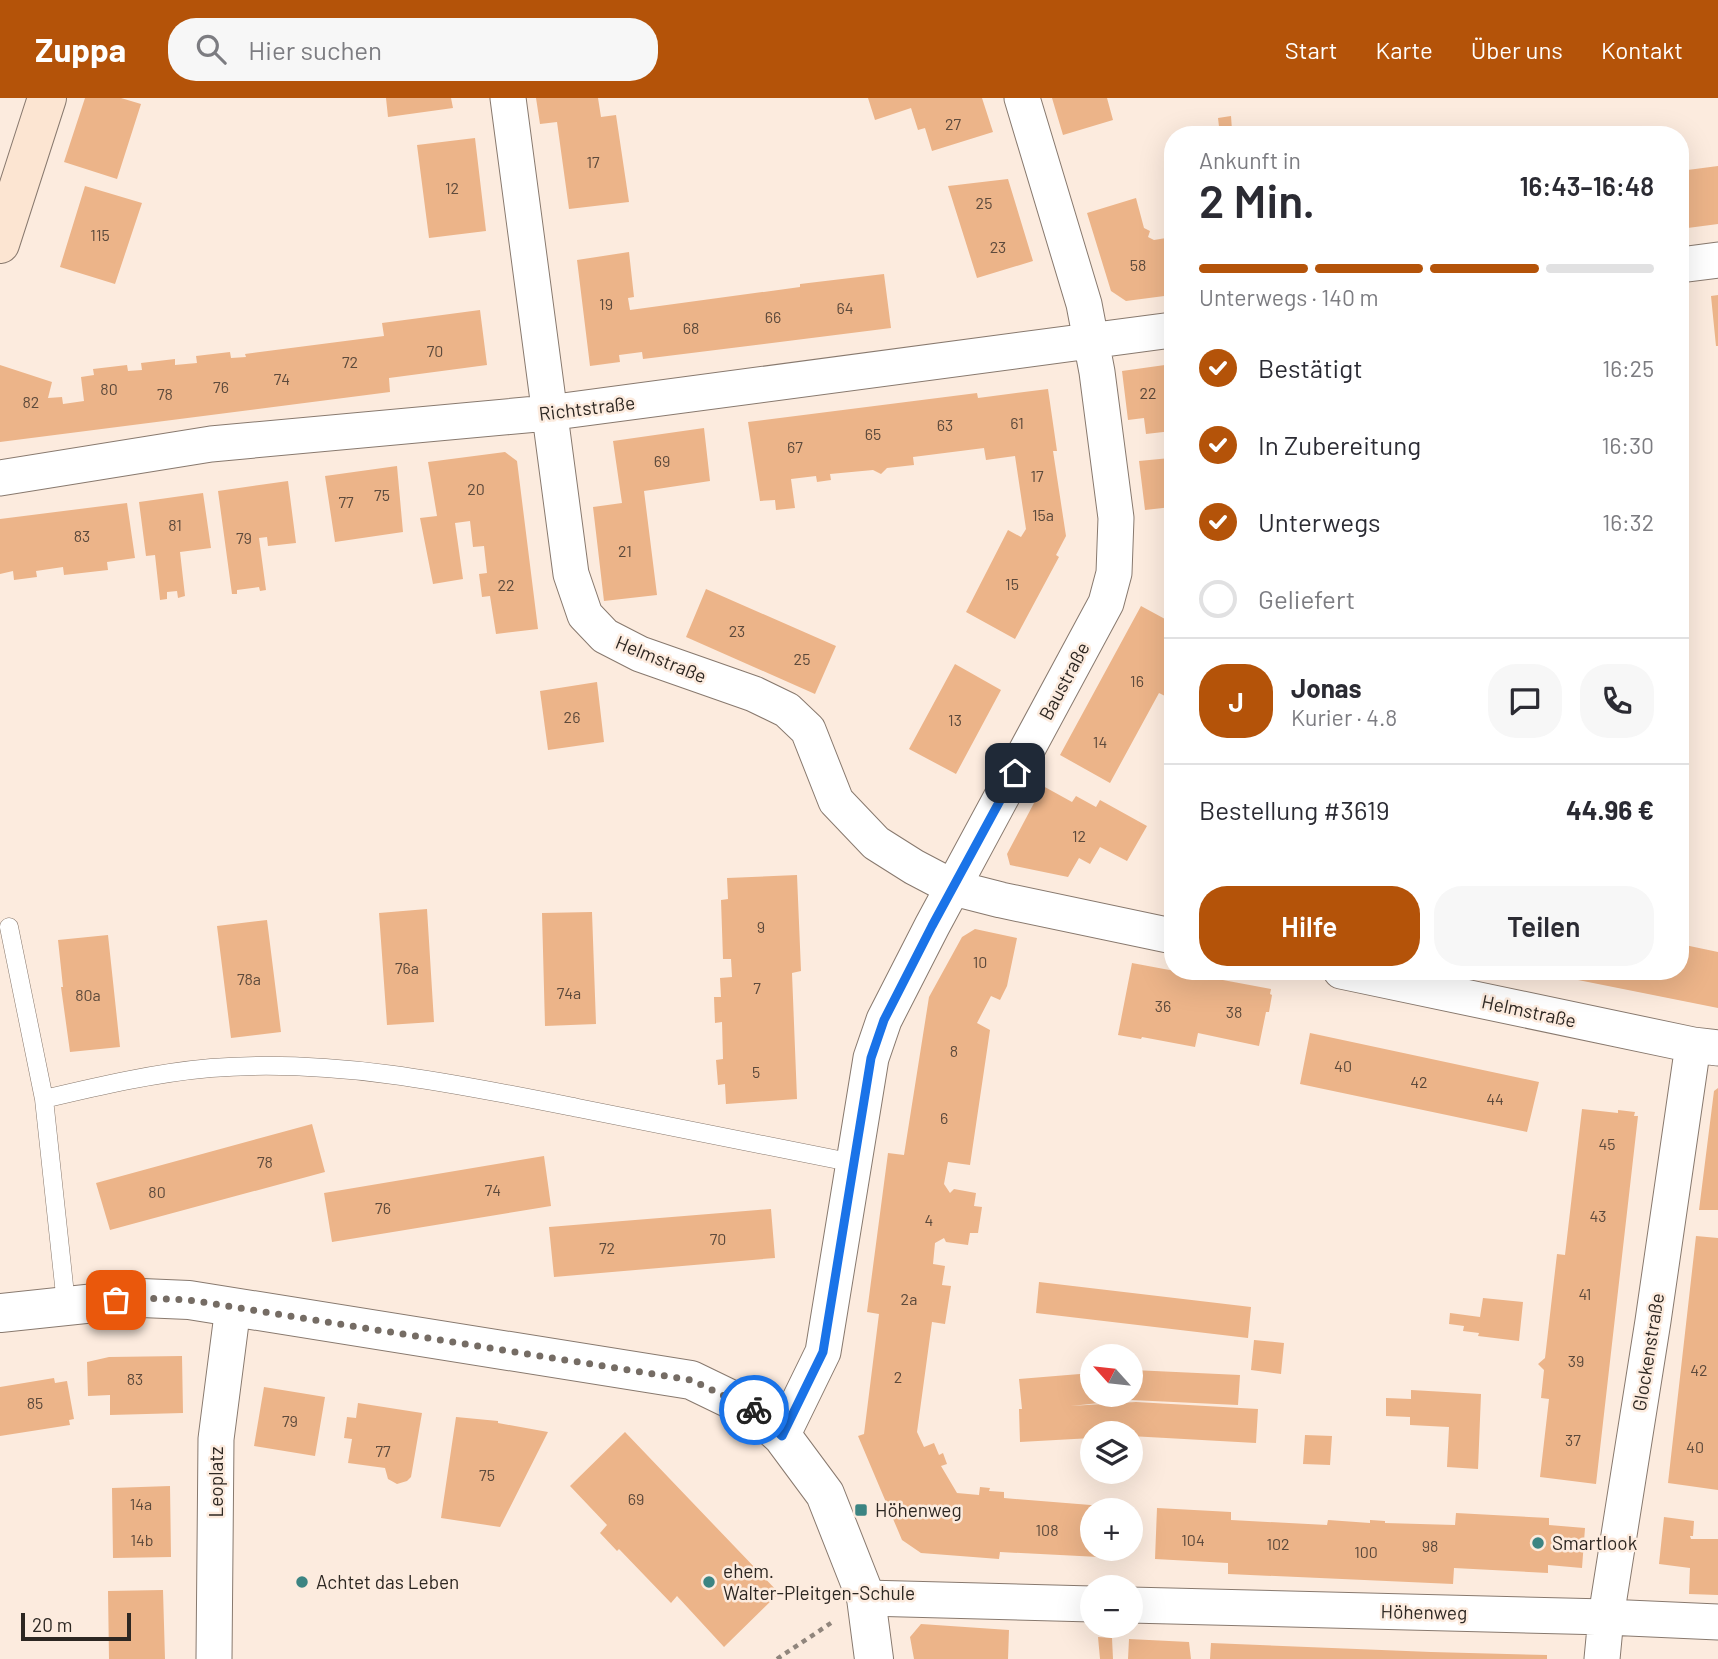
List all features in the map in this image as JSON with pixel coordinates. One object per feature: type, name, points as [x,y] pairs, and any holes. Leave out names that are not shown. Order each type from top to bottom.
[{"type":"main road","points":[[0,244],[47,98]]},
{"type":"street","name":"Helmstraße","points":[[508,98],[571,575],[585,615],[605,636],[640,654],[754,694],[787,710],[808,730],[835,801],[876,843],[914,867],[954,887],[1000,900],[1164,934]]},
{"type":"street","name":"Baustraße","points":[[782,1436],[823,1352],[871,1058],[884,1020],[1106,603],[1114,573],[1116,517],[1091,340],[1084,304],[1022,98]]},
{"type":"street","points":[[1689,264],[1718,260]]},
{"type":"street","name":"Richtstraße","points":[[0,478],[211,444],[548,413],[1164,331]]},
{"type":"street","name":"Helmstraße","points":[[1384,980],[1705,1047]]},
{"type":"street","name":"Glockenstraße","points":[[1602,1659],[1606,1617],[1653,1321],[1705,1047]]},
{"type":"street","points":[[0,1312],[142,1298],[189,1300],[691,1380],[753,1410],[782,1436],[825,1494],[866,1598],[874,1659]]},
{"type":"street","name":"Leoplatz","points":[[214,1659],[216,1439],[233,1307]]},
{"type":"street","points":[[866,1598],[1080,1604]]},
{"type":"street","name":"Höhenweg","points":[[1143,1605],[1718,1622]]},
{"type":"lane","points":[[9,927],[44,1099],[66,1304]]},
{"type":"lane","points":[[44,1099],[145,1076],[212,1068],[290,1067],[390,1074],[492,1090],[854,1163]]},
{"type":"path","points":[[777,1659],[866,1598]]},
{"type":"building","points":[[85,98],[121,98],[141,104],[117,179],[64,162]]},
{"type":"building","points":[[386,98],[451,98],[453,108],[388,117]]},
{"type":"building","points":[[536,98],[598,98],[601,117],[616,115],[629,202],[569,209],[557,122],[540,124]]},
{"type":"building","points":[[868,98],[982,98],[993,132],[932,151],[925,128],[918,130],[911,108],[875,120]]},
{"type":"building","points":[[1052,98],[1107,98],[1113,120],[1063,135]]},
{"type":"building","points":[[1231,116],[1232,126],[1219,126],[1218,118]]},
{"type":"building","points":[[475,138],[486,231],[429,238],[417,145]]},
{"type":"building","points":[[1718,166],[1718,224],[1689,228],[1689,170]]},
{"type":"building","points":[[1008,179],[1033,261],[977,278],[948,186]]},
{"type":"building","points":[[85,186],[142,203],[115,284],[60,267]]},
{"type":"building","points":[[1136,198],[1144,228],[1150,231],[1148,237],[1154,240],[1164,238],[1164,296],[1126,301],[1111,291],[1087,213]]},
{"type":"building","points":[[629,252],[634,297],[628,298],[630,310],[884,274],[891,328],[643,359],[642,352],[619,355],[620,362],[590,366],[577,260]]},
{"type":"building","points":[[1718,295],[1718,346],[1716,346],[1711,296]]},
{"type":"building","points":[[480,310],[487,365],[389,378],[390,392],[0,442],[0,365],[52,382],[48,398],[62,397],[63,404],[84,401],[81,377],[94,375],[93,369],[127,365],[128,371],[142,370],[141,363],[175,359],[175,365],[197,363],[196,356],[230,352],[231,358],[246,357],[245,354],[384,336],[382,323]]},
{"type":"building","points":[[1164,365],[1164,432],[1146,434],[1144,418],[1128,420],[1122,371]]},
{"type":"building","points":[[1048,389],[1057,451],[1053,451],[1066,536],[1056,555],[1059,557],[1015,639],[966,612],[1008,530],[1021,537],[1026,529],[1015,456],[986,460],[984,448],[913,457],[914,465],[887,468],[881,474],[873,470],[830,474],[831,480],[817,482],[816,476],[791,479],[795,508],[776,510],[775,500],[760,501],[748,422],[977,393],[978,398]]},
{"type":"building","points":[[704,428],[710,481],[644,491],[657,595],[604,601],[593,507],[622,503],[613,441]]},
{"type":"building","points":[[505,452],[517,461],[538,629],[496,634],[490,596],[482,597],[479,574],[487,573],[484,546],[473,547],[470,521],[455,523],[463,579],[433,584],[420,518],[437,516],[428,462]]},
{"type":"building","points":[[1164,459],[1164,508],[1145,510],[1139,461]]},
{"type":"building","points":[[397,466],[403,532],[335,542],[325,476]]},
{"type":"building","points":[[288,481],[296,543],[268,546],[267,537],[259,538],[266,590],[260,591],[259,587],[237,590],[237,594],[232,594],[218,491]]},
{"type":"building","points":[[203,493],[211,548],[180,552],[185,596],[178,598],[177,591],[167,592],[167,599],[160,600],[155,555],[146,556],[139,502]]},
{"type":"building","points":[[127,503],[135,558],[107,562],[108,570],[64,575],[63,567],[36,571],[37,577],[14,580],[13,571],[0,574],[0,519]]},
{"type":"building","points":[[706,589],[836,646],[815,694],[686,637]]},
{"type":"building","points":[[1141,606],[1164,618],[1164,696],[1159,693],[1110,783],[1060,755]]},
{"type":"building","points":[[955,664],[1001,690],[956,774],[909,749]]},
{"type":"building","points":[[597,682],[604,742],[548,750],[540,691]]},
{"type":"building","points":[[1043,786],[1072,802],[1076,796],[1096,807],[1100,800],[1147,826],[1127,861],[1100,847],[1090,864],[1079,858],[1068,877],[1010,865],[1007,854]]},
{"type":"building","points":[[797,875],[801,971],[792,973],[797,1099],[726,1104],[725,1084],[718,1085],[716,1060],[723,1059],[722,1022],[715,1023],[714,997],[721,997],[720,978],[732,977],[731,959],[723,959],[721,900],[728,899],[727,878]]},
{"type":"building","points":[[427,909],[434,1022],[387,1025],[379,913]]},
{"type":"building","points":[[592,912],[596,1024],[545,1026],[542,913]]},
{"type":"building","points":[[267,920],[281,1032],[231,1038],[217,926]]},
{"type":"building","points":[[975,929],[1017,938],[1007,986],[1000,1000],[991,996],[977,1023],[990,1030],[970,1165],[948,1162],[944,1184],[950,1193],[954,1189],[976,1193],[974,1206],[982,1207],[978,1233],[970,1233],[968,1245],[946,1242],[944,1238],[935,1243],[933,1264],[945,1266],[942,1285],[951,1286],[945,1324],[932,1322],[917,1432],[924,1447],[934,1443],[939,1455],[943,1453],[947,1464],[941,1466],[957,1493],[979,1495],[980,1487],[1004,1492],[1004,1498],[1080,1504],[1080,1556],[1000,1552],[999,1559],[921,1553],[902,1540],[858,1436],[864,1434],[879,1314],[867,1312],[888,1153],[904,1155],[929,997],[962,937]]},
{"type":"building","points":[[108,935],[120,1047],[70,1052],[58,940]]},
{"type":"building","points":[[1689,946],[1718,952],[1718,1008],[1578,980],[1689,980]]},
{"type":"building","points":[[1132,963],[1164,969],[1164,980],[1223,980],[1271,989],[1269,1012],[1266,1012],[1259,1046],[1198,1033],[1195,1047],[1118,1035]]},
{"type":"building","points":[[1310,1033],[1539,1082],[1527,1132],[1300,1084]]},
{"type":"building","points":[[1718,1088],[1718,1210],[1699,1210],[1714,1091]]},
{"type":"building","points":[[1582,1109],[1635,1112],[1634,1116],[1638,1116],[1596,1484],[1540,1477],[1549,1399],[1541,1398],[1544,1370],[1538,1364],[1545,1358],[1557,1254],[1565,1255]]},
{"type":"building","points":[[312,1124],[325,1172],[110,1230],[96,1183]]},
{"type":"building","points":[[544,1156],[551,1206],[332,1242],[324,1193]]},
{"type":"building","points":[[771,1209],[775,1258],[554,1277],[549,1227]]},
{"type":"building","points":[[1696,1236],[1718,1238],[1718,1490],[1668,1483]]},
{"type":"building","points":[[1039,1282],[1251,1307],[1248,1338],[1036,1313]]},
{"type":"building","points":[[1483,1298],[1523,1302],[1519,1341],[1478,1336],[1479,1333],[1463,1331],[1464,1326],[1449,1324],[1450,1313],[1480,1317]]},
{"type":"building","points":[[1254,1340],[1284,1343],[1281,1374],[1251,1370]]},
{"type":"building","points":[[182,1356],[183,1413],[110,1415],[110,1395],[88,1396],[87,1362],[109,1357]]},
{"type":"building","points":[[1143,1370],[1240,1375],[1238,1405],[1143,1401]]},
{"type":"building","points":[[1080,1374],[1080,1405],[1071,1406],[1143,1407],[1143,1402],[1258,1409],[1256,1443],[1143,1437],[1143,1421],[1080,1421],[1080,1439],[1020,1442],[1019,1409],[1022,1409],[1019,1379]]},
{"type":"building","points":[[54,1378],[55,1383],[67,1381],[74,1419],[69,1420],[70,1425],[0,1436],[0,1387]]},
{"type":"building","points":[[264,1387],[325,1397],[315,1456],[254,1446]]},
{"type":"building","points":[[1411,1390],[1481,1394],[1478,1469],[1447,1467],[1449,1427],[1410,1425],[1410,1417],[1386,1416],[1386,1398],[1411,1399]]},
{"type":"building","points":[[358,1403],[422,1413],[411,1477],[407,1481],[397,1484],[388,1479],[385,1468],[348,1463],[352,1439],[344,1438],[347,1417],[356,1418]]},
{"type":"building","points":[[456,1417],[498,1421],[548,1432],[500,1527],[441,1518]]},
{"type":"building","points":[[625,1432],[779,1593],[724,1647],[677,1596],[671,1603],[619,1549],[617,1551],[600,1533],[607,1525],[570,1486]]},
{"type":"building","points":[[1305,1435],[1332,1436],[1330,1465],[1303,1464]]},
{"type":"building","points":[[170,1486],[171,1557],[113,1558],[112,1488]]},
{"type":"building","points":[[1157,1508],[1231,1512],[1231,1520],[1327,1525],[1328,1520],[1370,1523],[1370,1520],[1385,1523],[1455,1525],[1456,1513],[1549,1518],[1549,1525],[1585,1528],[1582,1568],[1548,1565],[1548,1573],[1454,1568],[1453,1584],[1228,1574],[1228,1563],[1155,1559]]},
{"type":"building","points":[[1664,1517],[1694,1521],[1691,1539],[1718,1539],[1718,1595],[1689,1594],[1690,1568],[1659,1564]]},
{"type":"building","points":[[163,1590],[165,1659],[109,1659],[108,1591]]},
{"type":"building","points":[[921,1624],[1009,1630],[1008,1659],[914,1659],[910,1637]]},
{"type":"building","points":[[1098,1638],[1112,1638],[1113,1659],[1100,1659]]},
{"type":"building","points":[[1129,1639],[1189,1642],[1191,1659],[1128,1659]]},
{"type":"building","points":[[1211,1643],[1547,1655],[1547,1659],[1210,1659]]},
{"type":"way so far","points":[[116,1300],[189,1300],[691,1380],[754,1410]]},
{"type":"place","name":"Höhenweg","points":[[861,1510]]},
{"type":"place","name":"Smartlook","points":[[1538,1543]]},
{"type":"place","name":"Achtet das Leben","points":[[302,1582]]},
{"type":"place","name":"ehem. Walter-Pleitgen-Schule","points":[[709,1582]]},
{"type":"route","points":[[754,1410],[782,1436],[823,1352],[871,1058],[884,1020],[1015,773]]}]
